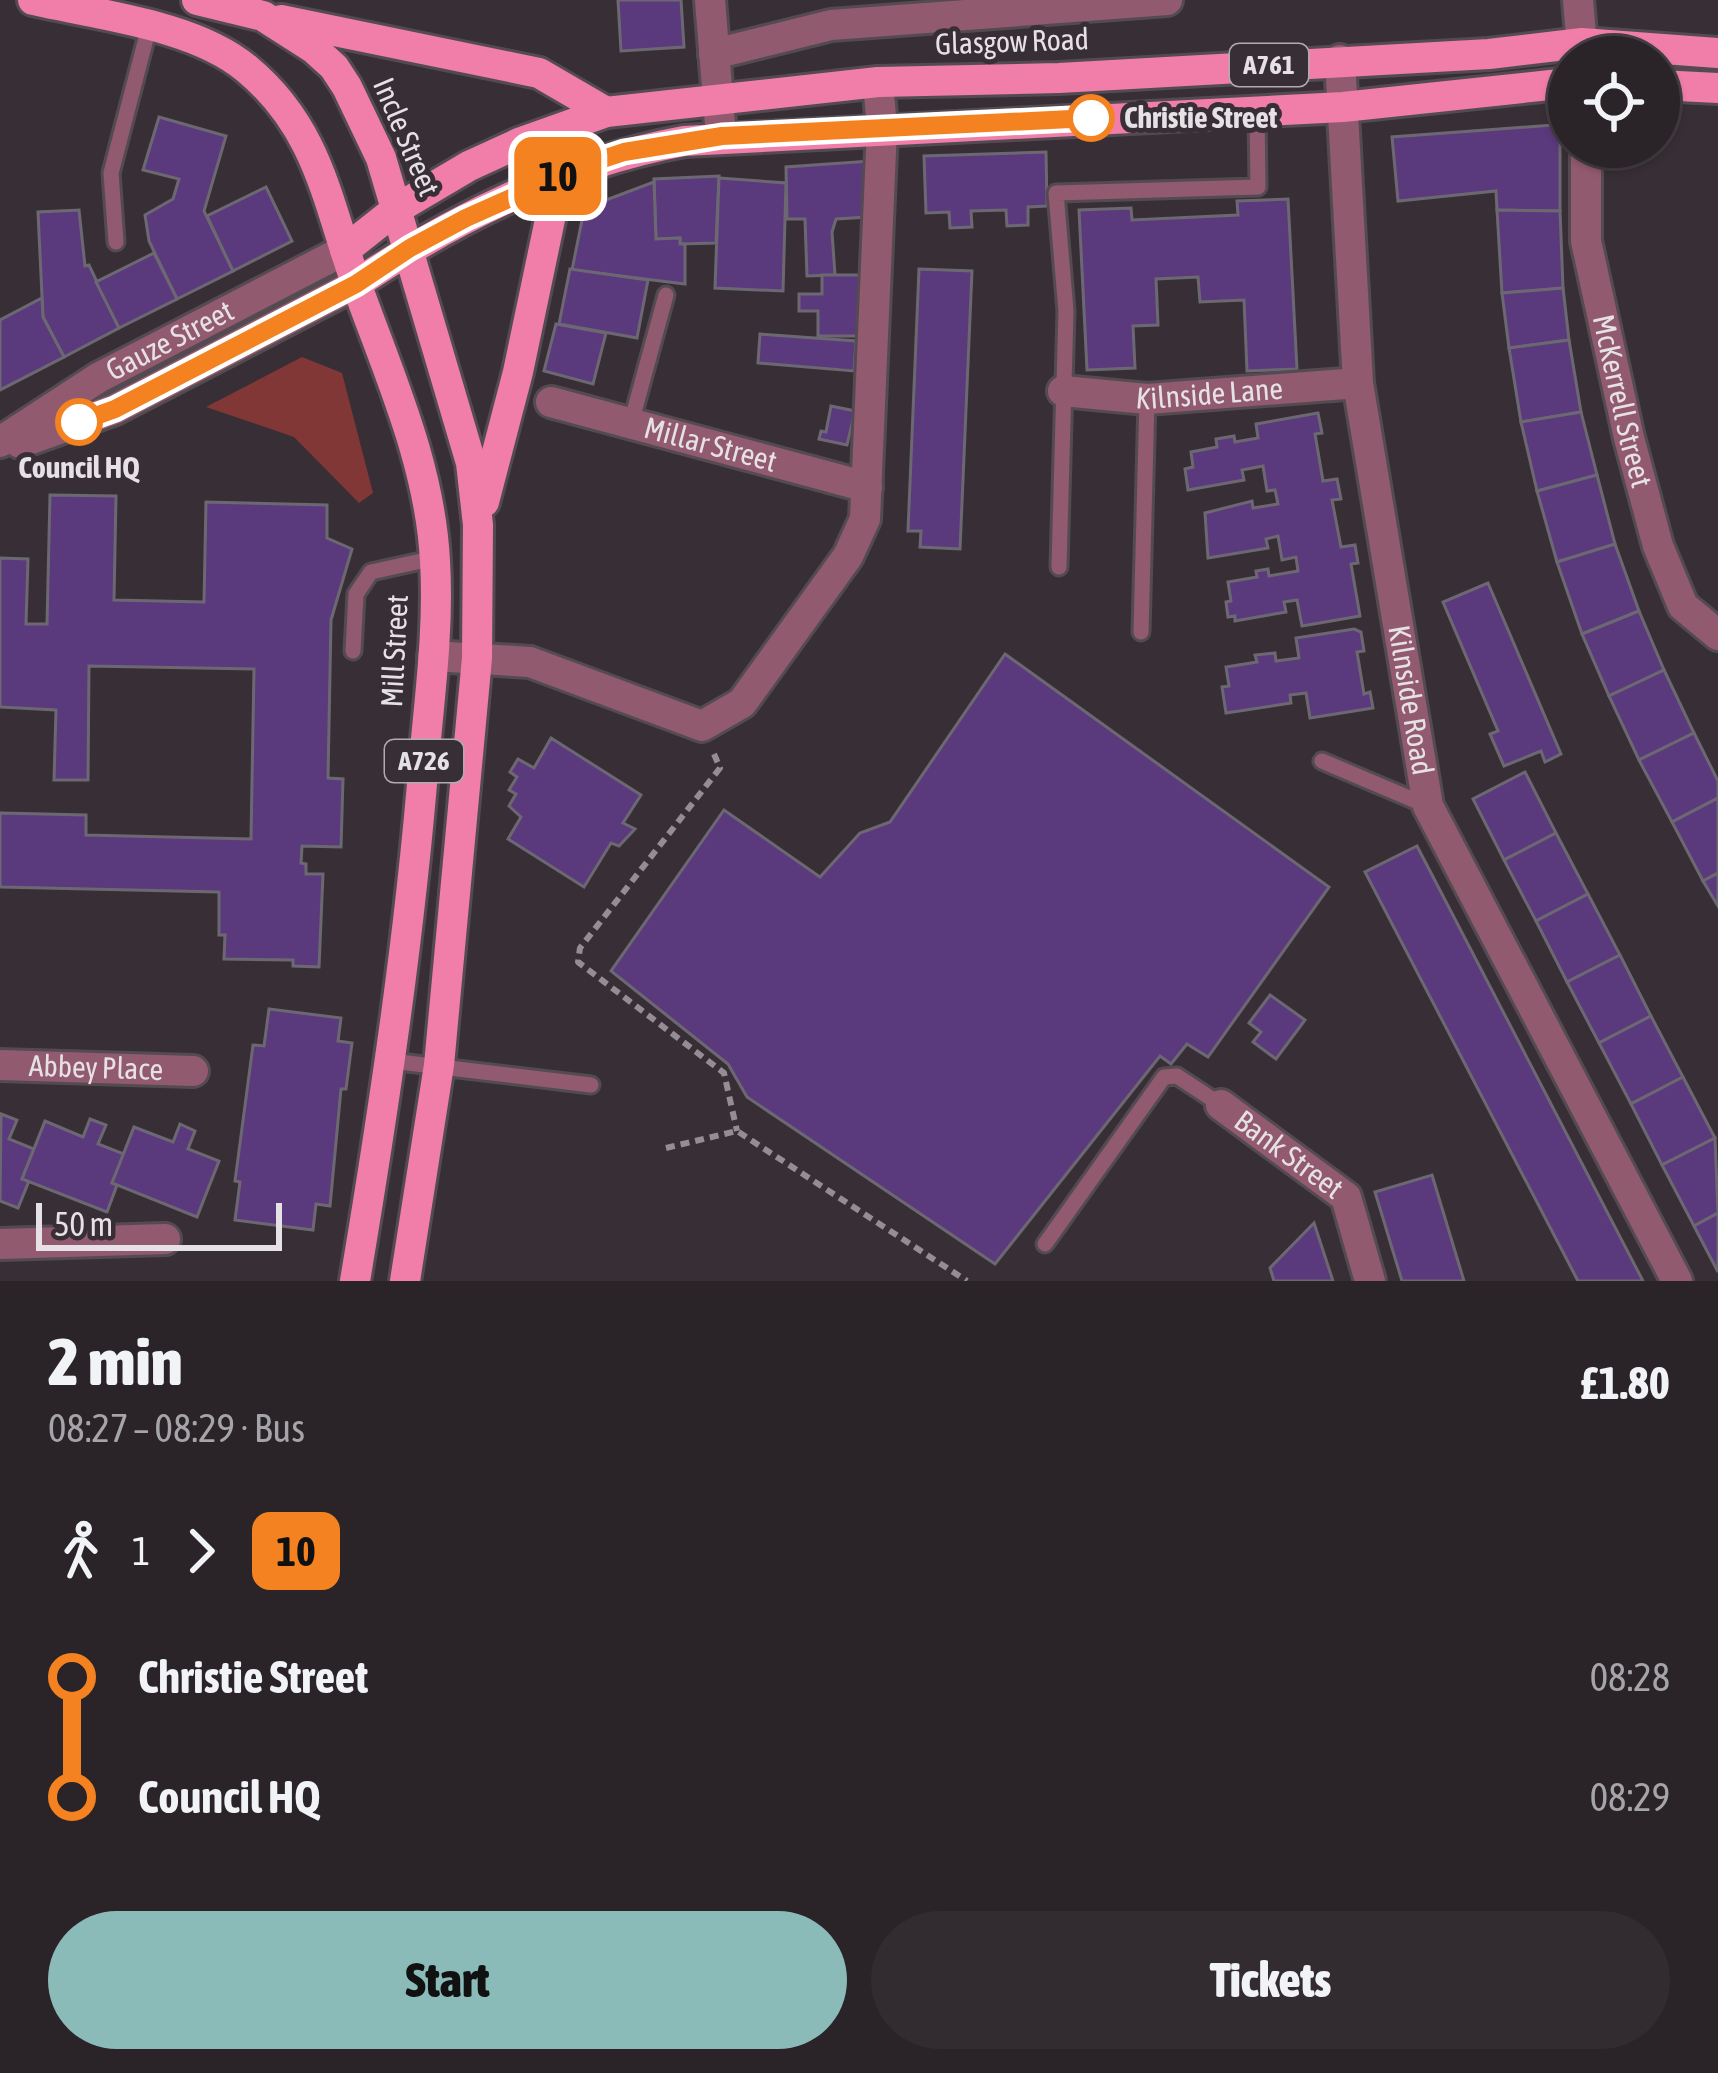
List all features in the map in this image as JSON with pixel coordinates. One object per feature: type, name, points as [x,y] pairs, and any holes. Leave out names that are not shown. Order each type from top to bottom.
[{"type":"main road","name":"A726","points":[[33,0],[149,27],[222,52],[268,89],[290,114],[318,164],[346,250]]},
{"type":"main road","name":"Incle Street","points":[[197,0],[263,16],[334,67],[371,134],[410,248]]},
{"type":"main road","points":[[263,16],[539,73],[606,112]]},
{"type":"main road","name":"Glasgow Road","points":[[346,250],[398,208],[519,142],[606,112],[878,82],[1548,51]]},
{"type":"main road","name":"Glasgow Road","points":[[1680,52],[1718,53]]},
{"type":"main road","name":"A761","points":[[356,284],[410,248],[582,166],[624,152],[722,136],[1343,107],[1548,85]]},
{"type":"main road","points":[[1680,86],[1718,88]]},
{"type":"main road","name":"A726","points":[[478,525],[518,372],[552,210],[582,166]]},
{"type":"main road","name":"A726","points":[[405,1281],[439,1065],[477,658],[478,525],[463,428],[410,248]]},
{"type":"main road","name":"Mill Street","points":[[346,250],[416,452],[435,558],[433,656],[416,859],[391,1061],[355,1281]]},
{"type":"street","points":[[710,0],[722,136]]},
{"type":"street","points":[[714,54],[831,25],[1167,0]]},
{"type":"street","points":[[1577,0],[1581,36]]},
{"type":"street","name":"Kilnside Road","points":[[1340,61],[1358,383],[1428,806],[1677,1281]]},
{"type":"street","points":[[433,656],[530,662],[702,726],[742,703],[804,622],[848,556],[865,519],[882,128],[878,82]]},
{"type":"street","name":"McKerrell Street","points":[[1586,168],[1586,241],[1658,546],[1683,606],[1718,635]]},
{"type":"street","name":"Gauze Street","points":[[0,447],[98,378],[346,250]]},
{"type":"street","name":"Gauze Street","points":[[0,447],[115,409],[356,284]]},
{"type":"street","name":"Kilnside Lane","points":[[1063,392],[1147,399],[1358,383]]},
{"type":"street","name":"Millar Street","points":[[551,402],[867,487]]},
{"type":"street","name":"Abbey Place","points":[[0,1066],[193,1071]]},
{"type":"street","name":"Bank Street","points":[[1221,1105],[1346,1197],[1370,1281]]},
{"type":"street","points":[[0,1244],[165,1239]]},
{"type":"lane","points":[[116,242],[111,173],[149,27]]},
{"type":"lane","points":[[1059,567],[1066,311],[1056,193],[1258,187],[1258,112]]},
{"type":"lane","points":[[631,423],[666,295]]},
{"type":"lane","points":[[1141,632],[1147,399]]},
{"type":"lane","points":[[353,652],[356,594],[371,572],[435,558]]},
{"type":"lane","points":[[1322,761],[1428,806]]},
{"type":"lane","points":[[391,1061],[591,1085]]},
{"type":"lane","points":[[1045,1244],[1164,1077],[1177,1076],[1221,1105]]},
{"type":"path","points":[[702,726],[720,768],[580,948],[578,962],[724,1073],[737,1131],[967,1281]]},
{"type":"path","points":[[666,1148],[737,1131]]},
{"type":"shaded area","points":[[302,357],[342,373],[373,493],[359,503],[294,437],[206,407]]},
{"type":"building","points":[[618,0],[681,0],[684,47],[621,51]]},
{"type":"building","points":[[159,117],[226,136],[204,211],[233,271],[177,299],[149,241],[145,215],[173,199],[179,179],[143,170]]},
{"type":"building","points":[[1548,125],[1548,168],[1560,168],[1560,211],[1497,210],[1496,191],[1398,201],[1392,137]]},
{"type":"building","points":[[1046,152],[1047,206],[1028,207],[1028,225],[1007,226],[1006,210],[971,211],[972,227],[950,228],[949,212],[926,213],[924,156]]},
{"type":"building","points":[[870,161],[868,217],[836,219],[832,232],[835,275],[807,276],[805,219],[787,219],[786,167]]},
{"type":"building","points":[[719,176],[716,243],[656,239],[654,179]]},
{"type":"building","points":[[719,178],[786,183],[783,291],[715,288]]},
{"type":"building","points":[[654,182],[656,239],[680,238],[680,244],[685,244],[685,284],[572,270],[582,220],[598,203]]},
{"type":"building","points":[[266,187],[292,241],[233,271],[207,216]]},
{"type":"building","points":[[1288,199],[1297,369],[1247,371],[1244,300],[1200,302],[1198,277],[1156,279],[1158,325],[1133,326],[1135,368],[1087,370],[1079,210],[1131,208],[1132,220],[1238,215],[1237,201]]},
{"type":"building","points":[[79,210],[85,266],[89,265],[119,328],[64,357],[43,317],[38,212]]},
{"type":"building","points":[[1497,210],[1560,211],[1563,288],[1502,293]]},
{"type":"building","points":[[154,253],[177,299],[119,328],[96,282]]},
{"type":"building","points":[[570,269],[648,280],[637,338],[559,324]]},
{"type":"building","points":[[919,269],[972,271],[960,549],[920,547],[921,531],[908,531]]},
{"type":"building","points":[[822,275],[860,275],[860,336],[818,336],[818,311],[799,311],[799,294],[822,294]]},
{"type":"building","points":[[1563,288],[1569,340],[1509,348],[1502,293]]},
{"type":"building","points":[[42,298],[43,317],[64,357],[0,390],[0,320]]},
{"type":"building","points":[[556,324],[606,333],[593,384],[544,371]]},
{"type":"building","points":[[760,334],[856,341],[854,371],[758,363]]},
{"type":"building","points":[[1569,340],[1581,412],[1521,422],[1509,348]]},
{"type":"building","points":[[831,406],[855,411],[847,445],[819,439],[821,431],[826,432]]},
{"type":"building","points":[[1581,412],[1597,475],[1537,491],[1521,422]]},
{"type":"building","points":[[1318,413],[1322,433],[1315,434],[1323,481],[1337,479],[1341,499],[1332,500],[1341,547],[1355,545],[1358,563],[1351,564],[1360,616],[1302,626],[1297,600],[1284,602],[1286,612],[1235,621],[1235,616],[1228,617],[1228,582],[1257,577],[1256,571],[1268,569],[1269,576],[1298,571],[1296,557],[1282,560],[1278,536],[1266,539],[1268,548],[1208,558],[1205,513],[1252,501],[1253,508],[1278,504],[1275,490],[1267,491],[1263,466],[1242,470],[1244,480],[1188,490],[1185,469],[1193,467],[1191,452],[1217,447],[1216,439],[1258,438],[1256,424]]},
{"type":"building","points":[[1597,475],[1615,544],[1557,562],[1537,491]]},
{"type":"building","points":[[50,495],[116,496],[114,600],[204,602],[206,502],[327,505],[327,538],[352,549],[331,620],[328,778],[343,779],[341,847],[302,846],[306,874],[323,874],[319,967],[293,966],[293,960],[224,959],[219,892],[0,887],[0,813],[86,815],[86,835],[251,839],[254,669],[89,666],[88,780],[54,780],[56,710],[0,707],[0,558],[28,559],[26,624],[47,624]]},
{"type":"building","points":[[1615,544],[1639,611],[1582,634],[1557,562]]},
{"type":"building","points":[[1488,583],[1561,754],[1545,762],[1541,751],[1504,766],[1490,734],[1498,731],[1443,602]]},
{"type":"building","points":[[1639,611],[1664,670],[1609,696],[1582,634]]},
{"type":"building","points":[[1354,629],[1361,632],[1364,651],[1357,652],[1364,694],[1370,692],[1373,708],[1310,718],[1306,693],[1290,695],[1291,703],[1226,713],[1222,687],[1229,686],[1226,667],[1257,662],[1255,655],[1275,653],[1276,661],[1299,658],[1296,638]]},
{"type":"building","points":[[1005,654],[1329,887],[1208,1057],[1187,1044],[1171,1064],[1160,1056],[995,1264],[747,1097],[728,1064],[611,971],[724,810],[820,877],[860,833],[890,822]]},
{"type":"building","points":[[1664,670],[1694,733],[1639,760],[1609,696]]},
{"type":"building","points":[[1694,733],[1718,781],[1718,798],[1672,822],[1639,760]]},
{"type":"building","points":[[551,738],[641,795],[623,823],[635,829],[619,846],[611,843],[584,887],[508,839],[521,817],[509,806],[516,794],[509,790],[517,777],[510,772],[518,759],[534,768]]},
{"type":"building","points":[[1525,772],[1556,833],[1504,860],[1473,799]]},
{"type":"building","points":[[1718,798],[1718,873],[1703,881],[1672,822]]},
{"type":"building","points":[[1556,833],[1588,894],[1536,921],[1504,860]]},
{"type":"building","points":[[1417,846],[1643,1281],[1578,1281],[1365,872]]},
{"type":"building","points":[[1718,873],[1718,906],[1703,881]]},
{"type":"building","points":[[1588,894],[1620,955],[1567,982],[1536,921]]},
{"type":"building","points":[[1620,955],[1651,1016],[1599,1043],[1567,982]]},
{"type":"building","points":[[1270,995],[1305,1020],[1276,1059],[1253,1042],[1261,1032],[1249,1023]]},
{"type":"building","points":[[269,1009],[341,1018],[338,1041],[352,1043],[346,1089],[341,1089],[330,1206],[316,1204],[313,1230],[235,1220],[240,1182],[235,1181],[253,1045],[264,1046]]},
{"type":"building","points":[[1651,1016],[1683,1077],[1631,1104],[1599,1043]]},
{"type":"building","points":[[1683,1077],[1715,1138],[1662,1165],[1631,1104]]},
{"type":"building","points":[[1,1114],[17,1120],[9,1139],[34,1149],[22,1179],[29,1181],[18,1208],[0,1201]]},
{"type":"building","points":[[90,1119],[106,1125],[98,1144],[124,1154],[107,1212],[22,1179],[45,1121],[83,1137]]},
{"type":"building","points":[[180,1124],[195,1131],[188,1149],[219,1161],[197,1217],[112,1183],[134,1127],[173,1142]]},
{"type":"building","points":[[1715,1138],[1718,1213],[1694,1226],[1662,1165]]},
{"type":"building","points":[[1432,1175],[1464,1281],[1402,1281],[1375,1192]]},
{"type":"building","points":[[1718,1213],[1718,1272],[1694,1226]]},
{"type":"building","points":[[1314,1223],[1333,1281],[1274,1281],[1270,1268]]},
{"type":"bus line","name":"10","points":[[79,422],[115,409],[356,284],[466,218],[624,152],[722,136],[1091,118]]},
{"type":"place","name":"Christie Street","points":[[1091,118]]},
{"type":"place","name":"Council HQ","points":[[79,422]]}]
